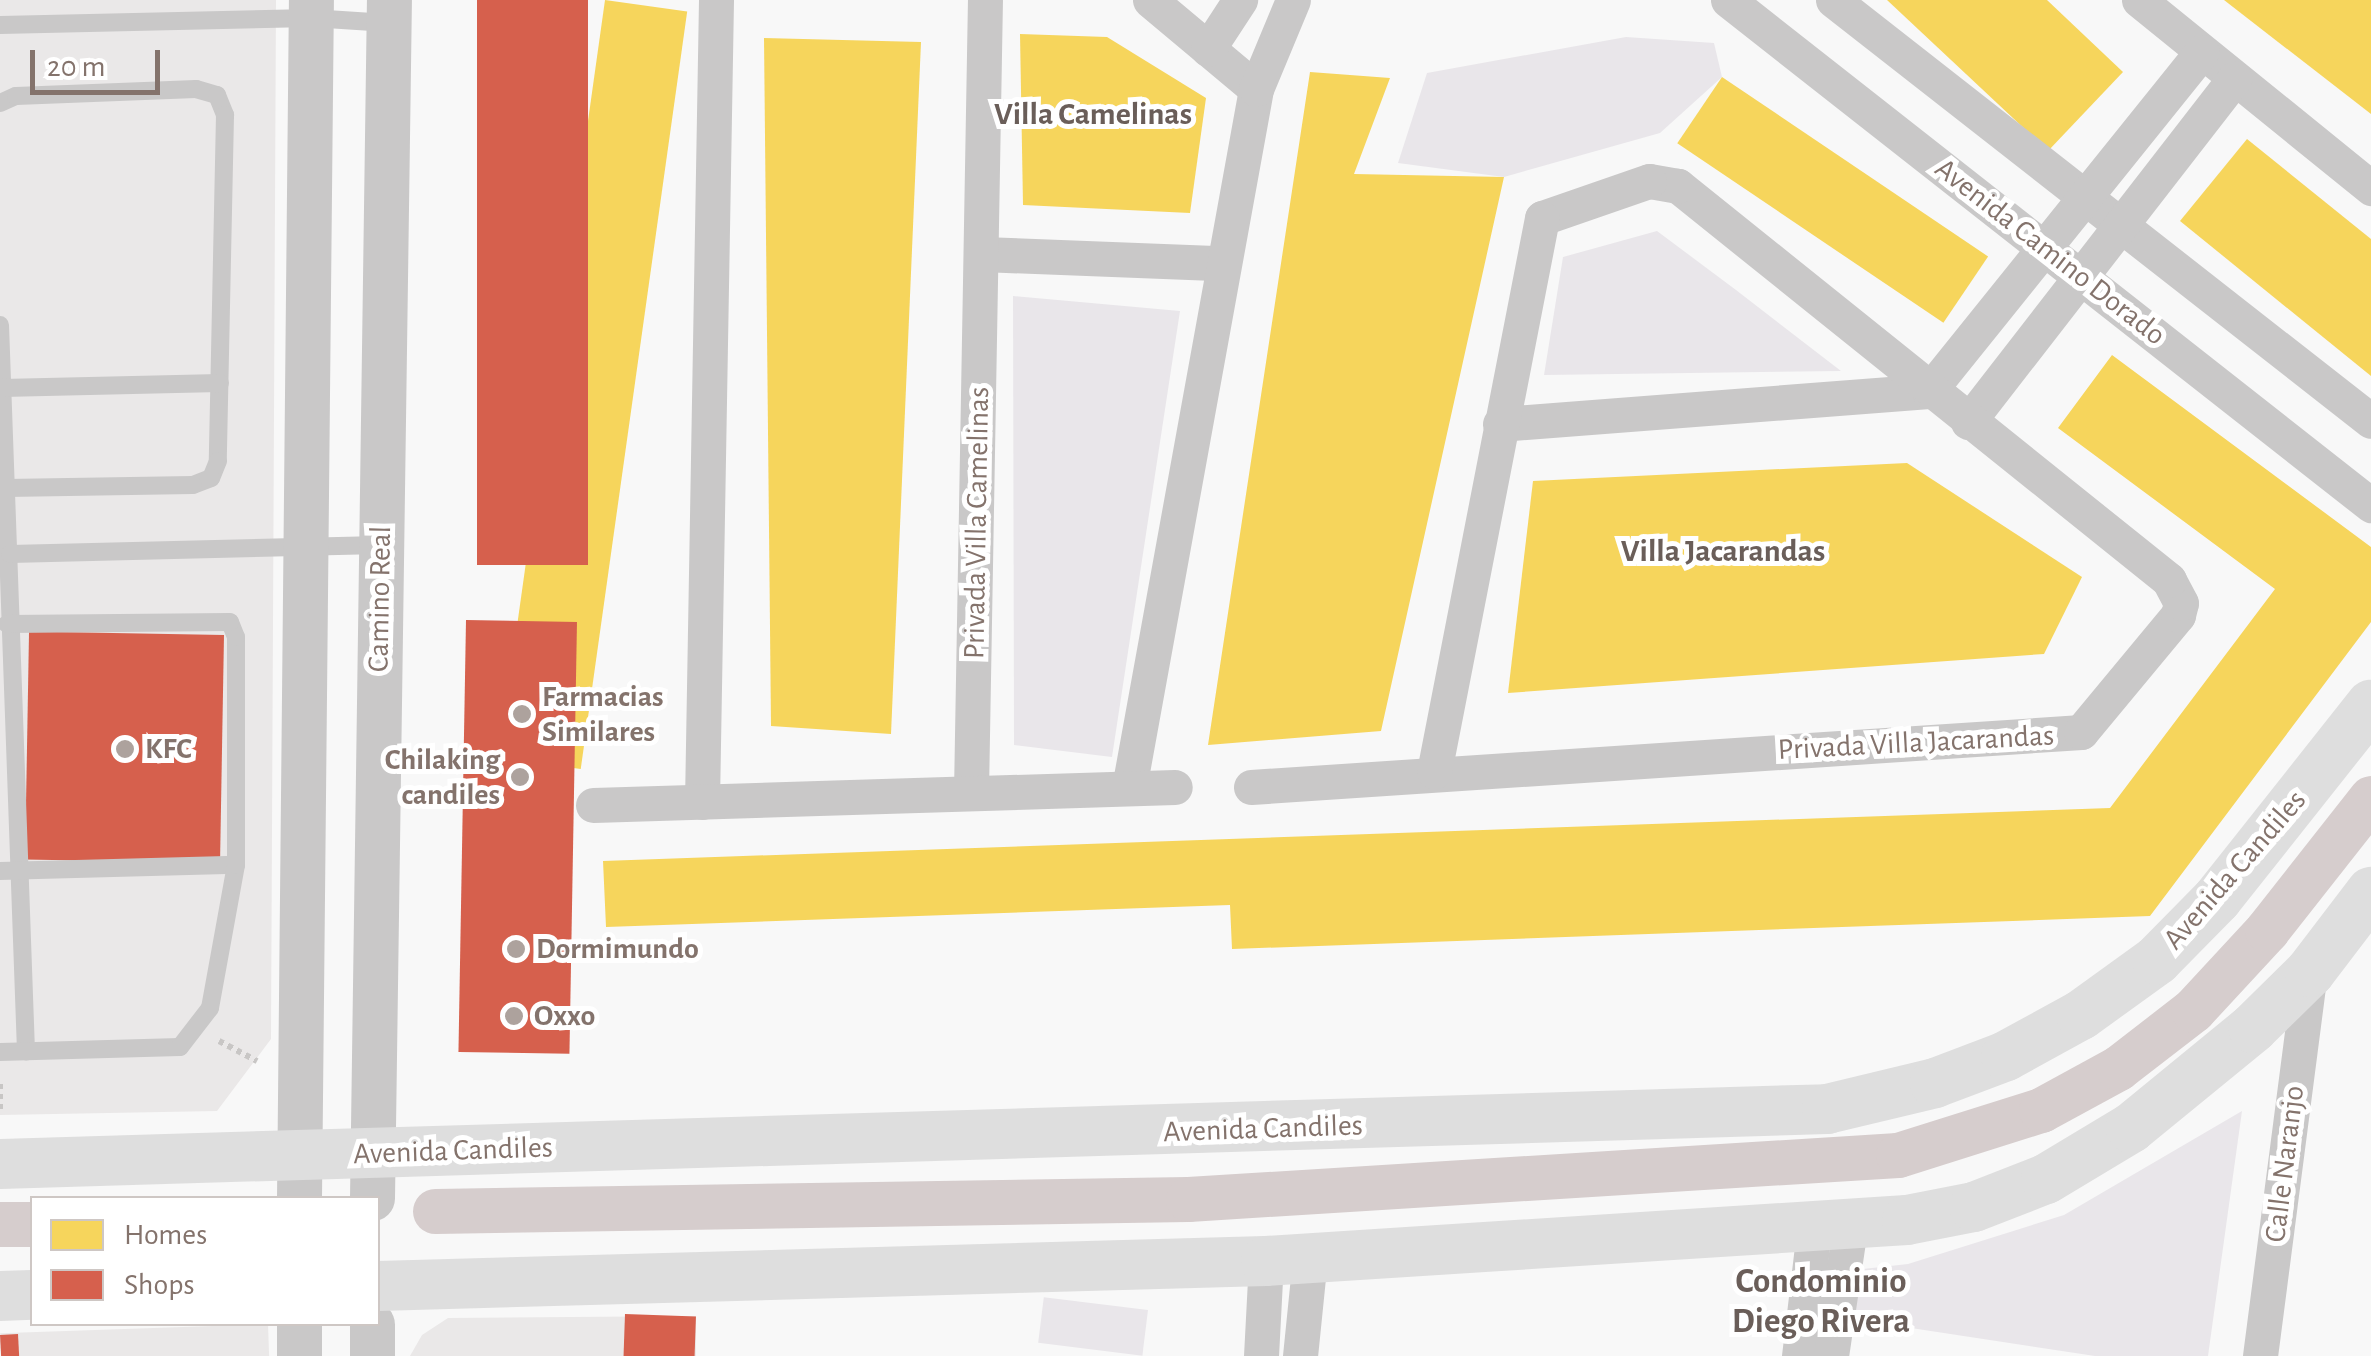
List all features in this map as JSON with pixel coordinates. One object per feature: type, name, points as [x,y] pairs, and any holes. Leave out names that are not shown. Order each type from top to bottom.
[{"type":"main road","name":"Avenida Candiles","points":[[6,1160],[299,1176],[372,1176],[1827,1109],[1935,1083],[2006,1056],[2081,1016],[2157,960],[2217,899],[2371,705]]},
{"type":"main road","points":[[380,1286],[1288,1259],[1832,1229],[1974,1207],[2086,1159],[2190,1084],[2310,972],[2371,892]]},
{"type":"main road","points":[[0,1296],[30,1295]]},
{"type":"street","points":[[702,802],[716,0]]},
{"type":"street","name":"Privada Villa Camelinas","points":[[971,792],[985,0]]},
{"type":"street","points":[[1150,0],[1256,89]]},
{"type":"street","points":[[1208,49],[1240,0]]},
{"type":"street","points":[[1129,788],[1221,263],[1256,89],[1267,50],[1293,0]]},
{"type":"street","name":"Avenida Camino Dorado","points":[[1728,0],[2371,505]]},
{"type":"street","points":[[1833,0],[2371,421]]},
{"type":"street","points":[[2138,0],[2371,188]]},
{"type":"street","points":[[299,1176],[302,545],[311,9]]},
{"type":"street","name":"Camino Real","points":[[372,1176],[389,12]]},
{"type":"street","points":[[1500,424],[1929,391],[2202,52]]},
{"type":"street","points":[[1968,422],[2235,78]]},
{"type":"street","name":"Privada Villa Jacarandas","points":[[1251,787],[1434,772],[2066,734],[2094,723],[2178,615],[2176,590],[1678,186],[1649,181],[1542,218],[1434,772]]},
{"type":"street","points":[[982,254],[1221,263]]},
{"type":"street","points":[[593,805],[1175,787]]},
{"type":"street","name":"Calle Naranjo","points":[[2260,1356],[2310,972]]},
{"type":"street","points":[[1798,1356],[1832,1229]]},
{"type":"street","points":[[1831,1356],[1832,1229]]},
{"type":"street","points":[[1260,1356],[1288,1259]]},
{"type":"street","points":[[1288,1259],[1300,1356]]},
{"type":"street","points":[[299,1326],[299,1356]]},
{"type":"street","points":[[372,1326],[372,1356]]},
{"type":"lane","points":[[0,25],[311,9],[389,12]]},
{"type":"lane","points":[[0,103],[16,96],[196,89],[218,95],[225,114],[218,460],[211,478],[193,485],[6,488]]},
{"type":"lane","points":[[0,325],[10,554],[7,624],[26,1052]]},
{"type":"lane","points":[[2,388],[220,383]]},
{"type":"lane","points":[[10,554],[381,545]]},
{"type":"lane","points":[[0,1052],[180,1048],[210,1008],[236,866],[236,637],[230,622],[7,624]]},
{"type":"lane","points":[[0,871],[236,866]]},
{"type":"path","points":[[194,1028],[298,1083]]},
{"type":"shaded area","points":[[0,0],[276,0],[271,1039],[217,1111],[0,1115]]},
{"type":"shaded area","points":[[1626,37],[1714,43],[1722,77],[1660,133],[1504,177],[1398,163],[1427,73]]},
{"type":"shaded area","points":[[1657,231],[1841,371],[1544,375],[1563,257]]},
{"type":"shaded area","points":[[1013,296],[1180,311],[1112,757],[1014,745]]},
{"type":"shaded area","points":[[2242,1111],[2208,1356],[2095,1356],[1852,1319],[1854,1270],[1908,1264],[2064,1215]]},
{"type":"shaded area","points":[[1044,1297],[1148,1310],[1142,1356],[1038,1343]]},
{"type":"shaded area","points":[[696,1316],[696,1356],[410,1356],[422,1335],[448,1318]]},
{"type":"shaded area","points":[[268,1326],[269,1356],[1,1356],[0,1333]]},
{"type":"building: Homes","points":[[605,0],[687,12],[581,769],[499,758]]},
{"type":"building: Homes","points":[[1887,0],[2047,0],[2123,72],[2048,151]]},
{"type":"building: Homes","points":[[2224,0],[2371,0],[2371,114]]},
{"type":"building: Homes","points":[[1020,34],[1107,37],[1206,98],[1190,213],[1023,205]]},
{"type":"building: Homes","points":[[764,38],[921,42],[891,734],[771,726]]},
{"type":"building: Homes","points":[[1310,72],[1390,78],[1354,174],[1504,177],[1381,731],[1208,745]]},
{"type":"building: Homes","points":[[1722,77],[1988,257],[1943,323],[1677,143]]},
{"type":"building: Homes","points":[[2247,139],[2371,239],[2371,376],[2180,221]]},
{"type":"building: Homes","points":[[2112,355],[2371,547],[2371,622],[2150,916],[1232,949],[1230,905],[606,927],[603,861],[2110,808],[2275,589],[2058,428]]},
{"type":"building: Homes","points":[[1907,463],[2082,577],[2044,654],[1508,693],[1533,481]]},
{"type":"building: Shops","points":[[477,0],[588,0],[588,565],[477,565]]},
{"type":"building: Shops","points":[[466,620],[577,622],[569,1054],[458,1052]]},
{"type":"building: Shops","name":"KFC","points":[[29,632],[224,635],[220,863],[25,860]]},
{"type":"building: Shops","points":[[625,1314],[696,1316],[695,1356],[624,1356]]},
{"type":"building: Shops","points":[[18,1334],[19,1356],[1,1356],[0,1335]]},
{"type":"waterway","points":[[435,1211],[1188,1199],[1898,1155],[2041,1110],[2118,1068],[2193,1010],[2267,930],[2371,798]]},
{"type":"waterway","points":[[0,1224],[30,1224]]},
{"type":"place","name":"Farmacias Similares","points":[[522,714]]},
{"type":"place","name":"KFC","points":[[125,749]]},
{"type":"place","name":"Chilaking candiles","points":[[520,777]]},
{"type":"place","name":"Dormimundo","points":[[516,949]]},
{"type":"place","name":"Oxxo","points":[[514,1016]]},
{"type":"district","name":"Villa Camelinas","points":[[1093,114]]},
{"type":"district","name":"Villa Jacarandas","points":[[1723,551]]},
{"type":"district","name":"Condominio Diego Rivera","points":[[1821,1302]]}]
